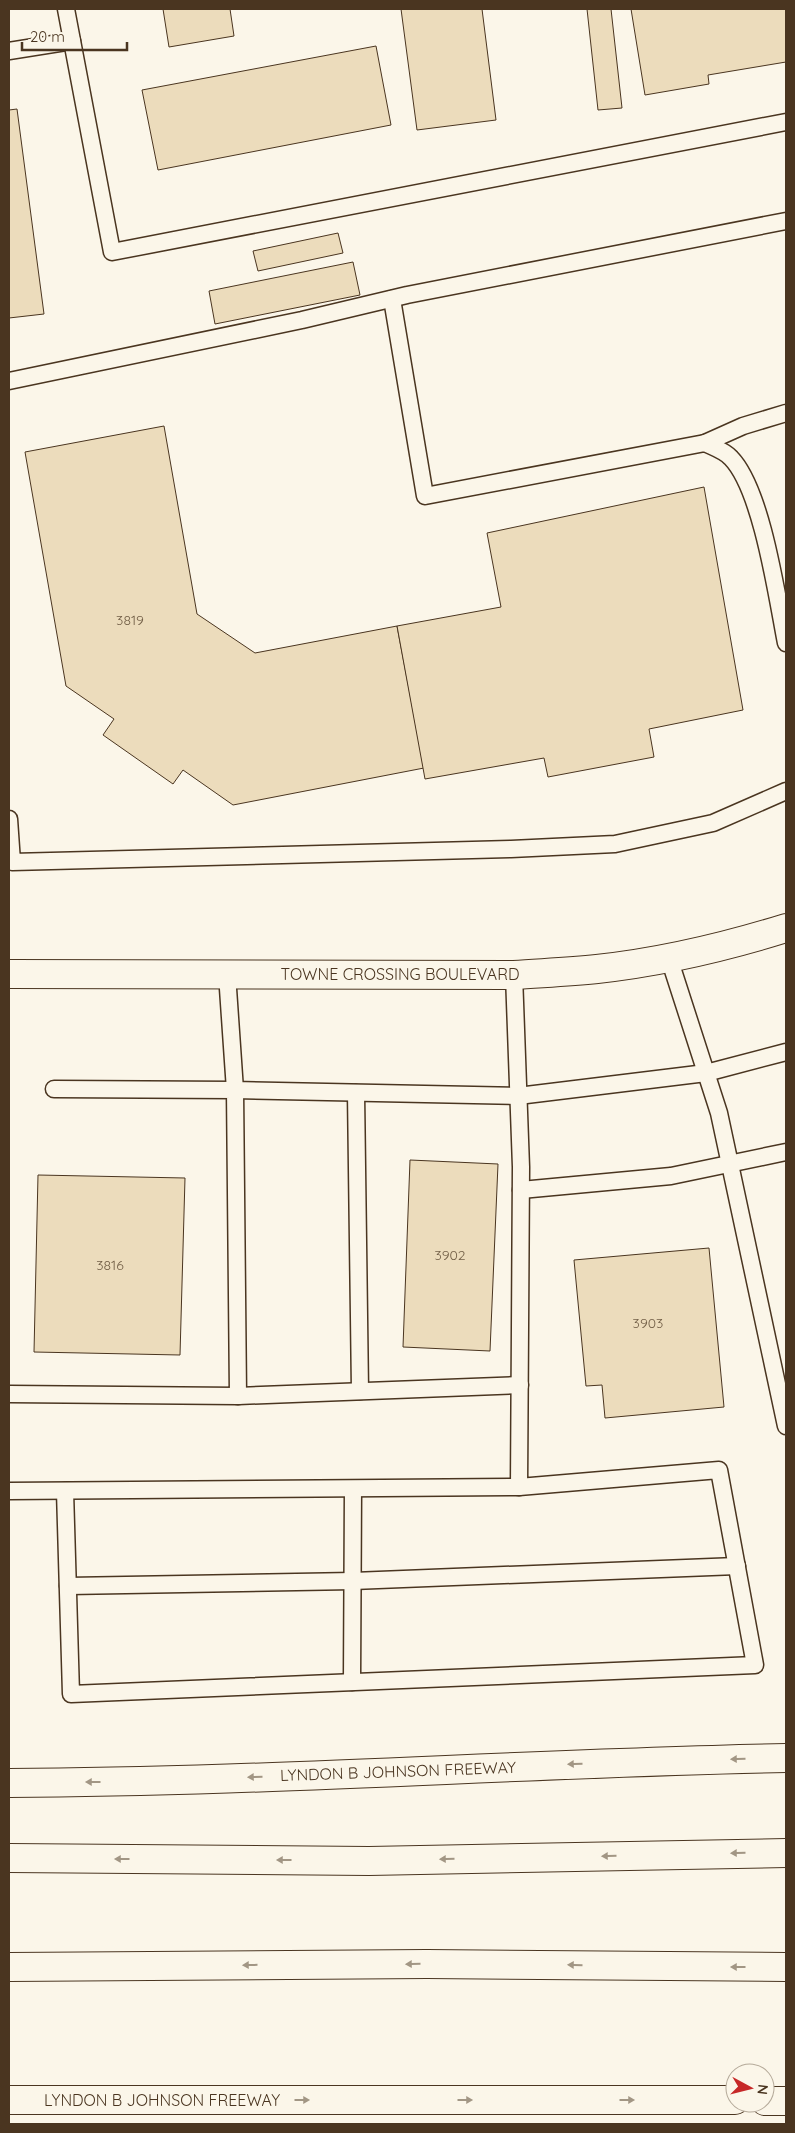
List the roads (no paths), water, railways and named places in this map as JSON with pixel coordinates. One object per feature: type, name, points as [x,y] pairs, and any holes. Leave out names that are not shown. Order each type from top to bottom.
[{"type":"main road","name":"TOWNE CROSSING BOULEVARD","points":[[9,974],[514,975],[597,969],[669,958],[744,941],[786,928]]},
{"type":"main road","name":"LYNDON B JOHNSON FREEWAY","points":[[9,1782],[145,1782],[641,1761],[786,1758]]},
{"type":"main road","points":[[9,1858],[369,1861],[786,1853]]},
{"type":"main road","points":[[9,1967],[427,1964],[786,1967]]},
{"type":"main road","name":"LYNDON B JOHNSON FREEWAY","points":[[9,2100],[725,2100]]},
{"type":"lane","points":[[66,9],[112,252],[786,122]]},
{"type":"lane","points":[[9,51],[72,41]]},
{"type":"lane","points":[[9,381],[302,320],[392,299],[786,221]]},
{"type":"lane","points":[[392,299],[425,496],[704,443],[744,426],[786,413]]},
{"type":"lane","points":[[704,443],[731,457],[747,482],[762,524],[786,643]]},
{"type":"lane","points":[[9,819],[12,862],[511,849],[615,844],[713,823],[786,791]]},
{"type":"lane","points":[[669,958],[719,1113],[786,1426]]},
{"type":"lane","points":[[227,974],[234,1090],[238,1396]]},
{"type":"lane","points":[[514,975],[521,1190],[519,1487]]},
{"type":"lane","points":[[54,1089],[234,1090],[518,1096],[706,1073],[786,1052]]},
{"type":"lane","points":[[356,1093],[360,1391]]},
{"type":"lane","points":[[521,1190],[671,1176],[704,1170],[730,1162],[786,1152]]},
{"type":"lane","points":[[9,1394],[238,1396],[520,1386]]},
{"type":"lane","points":[[9,1492],[65,1491],[519,1487],[719,1470],[755,1665],[71,1694],[65,1491]]},
{"type":"lane","points":[[352,1682],[353,1489]]},
{"type":"lane","points":[[68,1586],[353,1581],[737,1566]]}]
